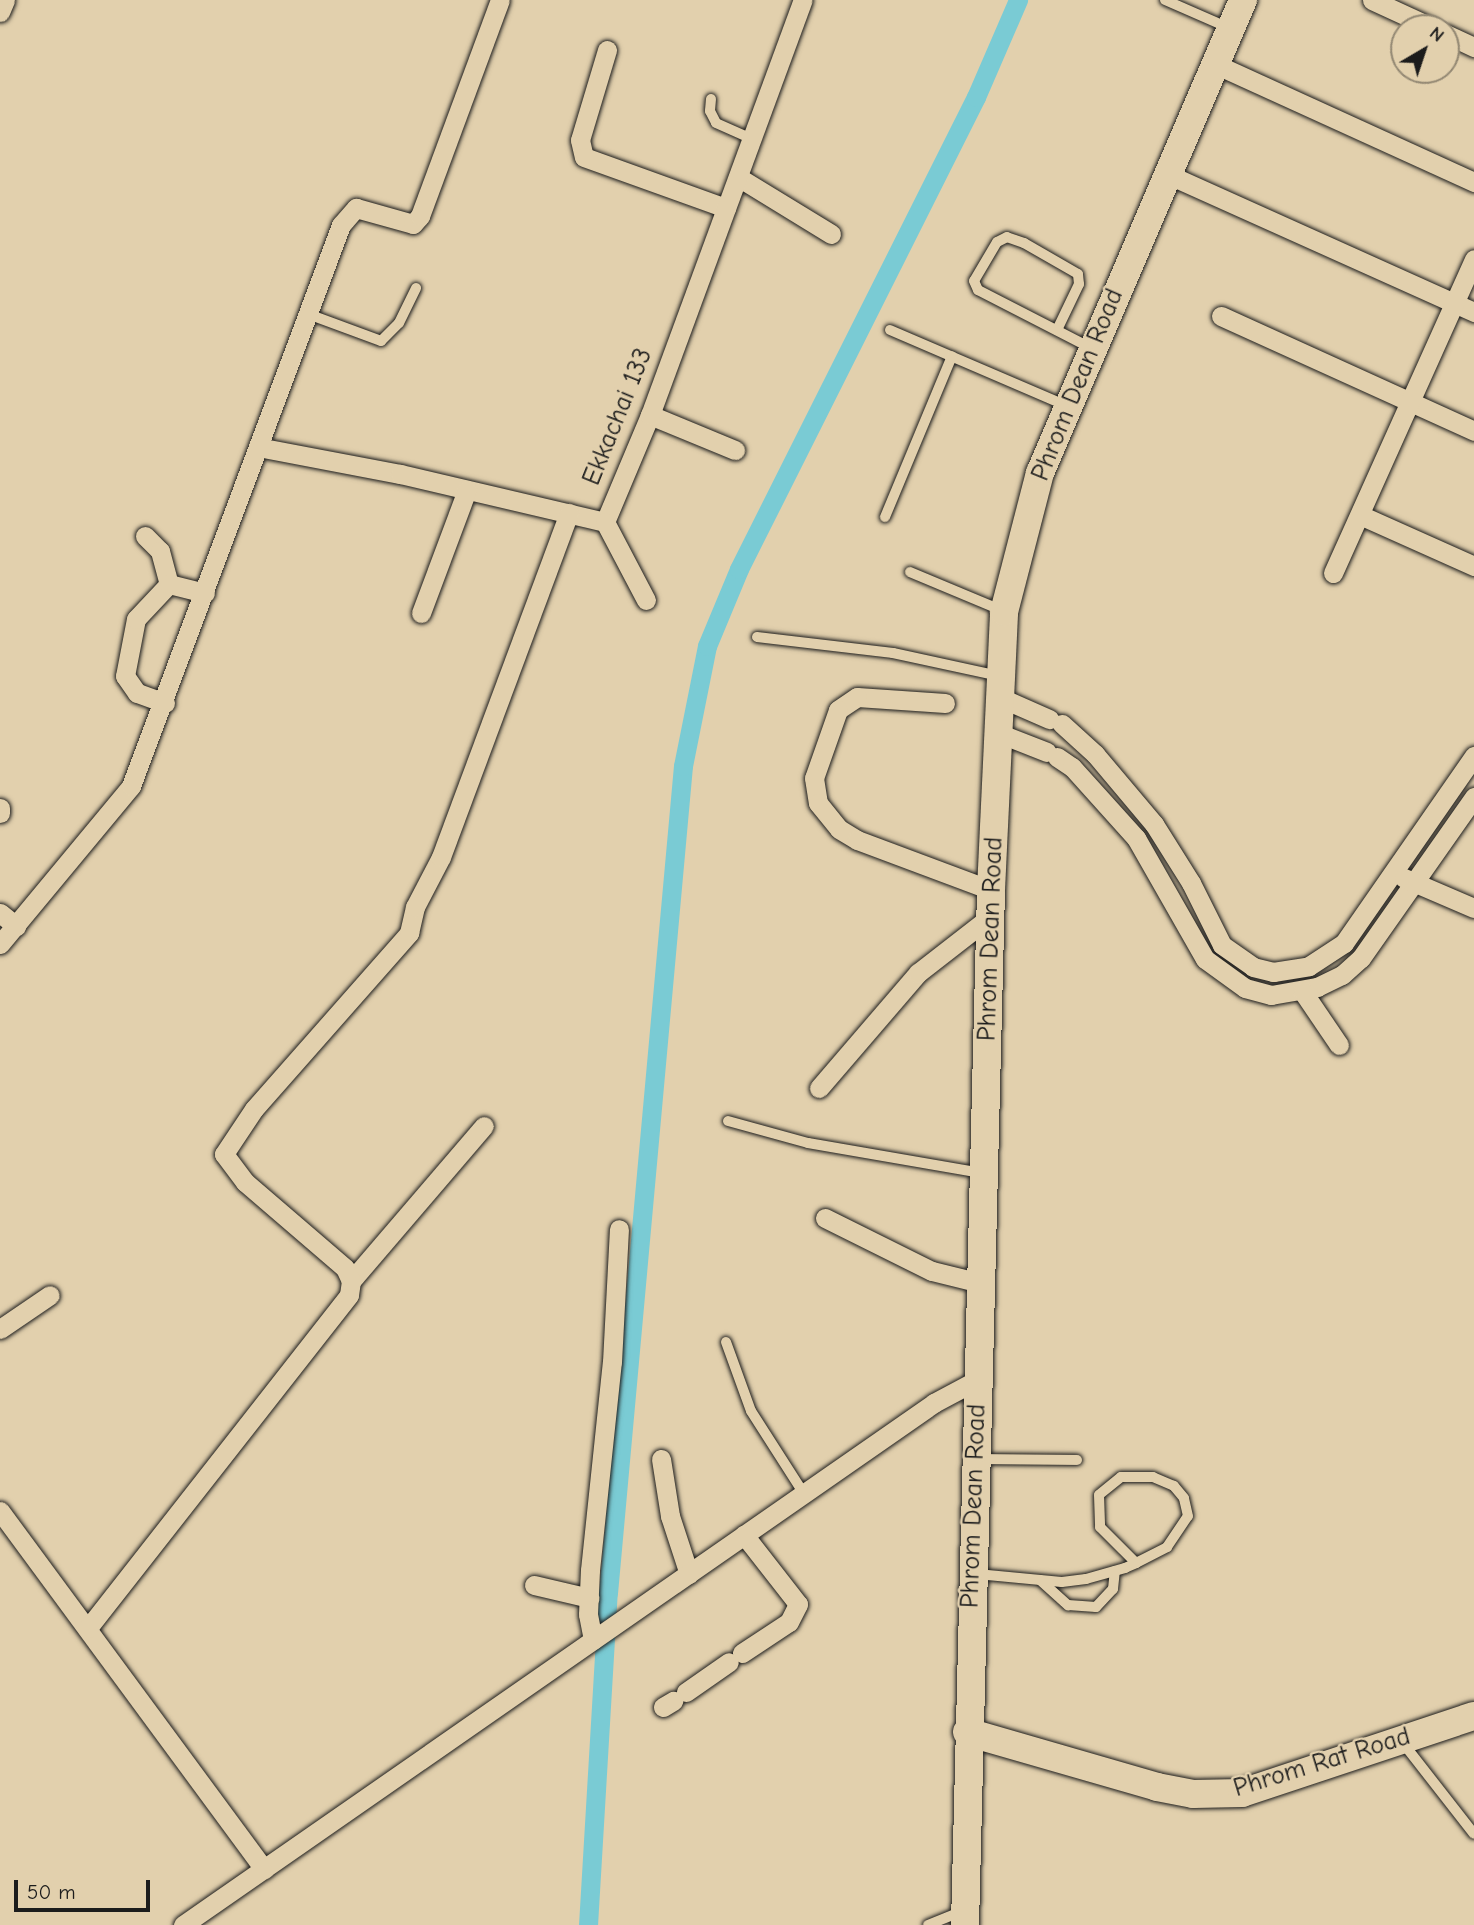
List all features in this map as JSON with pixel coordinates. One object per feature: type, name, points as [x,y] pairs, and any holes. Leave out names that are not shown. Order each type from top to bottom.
[{"type":"main road","name":"Phrom Dean Road","points":[[965,1917],[967,1732],[990,917],[1001,734],[1000,686],[1004,612],[1040,473],[1091,348],[1243,0]]},
{"type":"main road","name":"Phrom Rat Road","points":[[967,1732],[1194,1794],[1242,1793],[1474,1716]]},
{"type":"street","points":[[0,12],[5,0]]},
{"type":"street","points":[[0,944],[125,794],[165,703],[258,447],[348,212],[369,209],[413,224],[421,216],[500,0]]},
{"type":"street","name":"Ekkachai 133","points":[[258,447],[467,490],[605,522],[650,415],[803,0]]},
{"type":"street","points":[[1372,0],[1402,14]]},
{"type":"street","points":[[607,50],[580,141],[584,158],[726,208]]},
{"type":"street","points":[[1215,64],[1474,181]]},
{"type":"street","points":[[1167,174],[1474,312]]},
{"type":"street","points":[[738,177],[831,234]]},
{"type":"street","points":[[1333,573],[1474,259]]},
{"type":"street","points":[[1221,316],[1474,431]]},
{"type":"street","points":[[650,415],[735,450]]},
{"type":"street","points":[[421,613],[467,490]]},
{"type":"street","points":[[351,1281],[345,1268],[244,1182],[224,1154],[254,1109],[409,933],[415,907],[441,858],[569,513]]},
{"type":"street","points":[[1360,515],[1474,566]]},
{"type":"street","points":[[605,522],[646,600]]},
{"type":"street","points":[[145,536],[160,551],[169,584]]},
{"type":"street","points":[[169,584],[205,593]]},
{"type":"street","points":[[165,703],[137,694],[125,676],[136,619],[169,584]]},
{"type":"street","points":[[1000,686],[1061,725],[1154,824],[1185,873],[1222,945],[1253,967],[1273,972],[1293,971],[1329,956],[1372,909],[1471,766]]},
{"type":"street","points":[[945,703],[857,697],[838,710],[814,778],[818,803],[839,829],[857,840],[991,890]]},
{"type":"street","points":[[1055,757],[1061,725]]},
{"type":"street","points":[[1001,734],[1055,757],[1136,838],[1167,887],[1205,959],[1224,976],[1245,988],[1271,995],[1303,992],[1342,975],[1361,958],[1416,884],[1474,797]]},
{"type":"street","points":[[1167,887],[1185,873]]},
{"type":"street","points":[[1396,873],[1474,908]]},
{"type":"street","points":[[0,914],[16,926]]},
{"type":"street","points":[[818,1088],[918,974],[990,917]]},
{"type":"street","points":[[1303,992],[1339,1045]]},
{"type":"street","points":[[88,1628],[349,1295],[351,1281],[484,1126]]},
{"type":"street","points":[[825,1218],[932,1271],[981,1283]]},
{"type":"street","points":[[597,1638],[589,1598],[619,1229]]},
{"type":"street","points":[[0,1329],[50,1295]]},
{"type":"street","points":[[183,1925],[934,1403],[977,1380]]},
{"type":"street","points":[[662,1459],[670,1517],[689,1574]]},
{"type":"street","points":[[0,1511],[264,1869]]},
{"type":"street","points":[[674,1700],[789,1622],[798,1604],[744,1535]]},
{"type":"street","points":[[534,1586],[589,1598]]},
{"type":"lane","points":[[1165,0],[1231,28]]},
{"type":"lane","points":[[711,99],[710,111],[716,123],[750,138]]},
{"type":"lane","points":[[1058,330],[1079,284],[1078,274],[1024,243],[1007,237],[997,242],[974,281],[978,290],[1091,348]]},
{"type":"lane","points":[[308,314],[381,341],[399,323],[416,288]]},
{"type":"lane","points":[[890,330],[1067,406]]},
{"type":"lane","points":[[885,516],[952,356]]},
{"type":"lane","points":[[910,572],[1004,612]]},
{"type":"lane","points":[[757,637],[893,653],[1000,686]]},
{"type":"lane","points":[[728,1121],[808,1143],[984,1174]]},
{"type":"lane","points":[[726,1342],[751,1412],[804,1494]]},
{"type":"lane","points":[[975,1459],[1077,1460]]},
{"type":"lane","points":[[971,1573],[1074,1581],[1115,1571],[1136,1563],[1167,1547],[1182,1531],[1188,1516],[1184,1499],[1174,1486],[1153,1477],[1121,1477],[1099,1495],[1100,1527],[1136,1563]]},
{"type":"lane","points":[[1040,1580],[1068,1605],[1096,1607],[1113,1589],[1115,1571]]},
{"type":"lane","points":[[1400,1740],[1474,1834]]},
{"type":"lane","points":[[928,1925],[965,1917]]},
{"type":"waterway","points":[[588,1925],[608,1593],[683,766],[707,646],[739,569],[976,97],[1018,0]]}]
